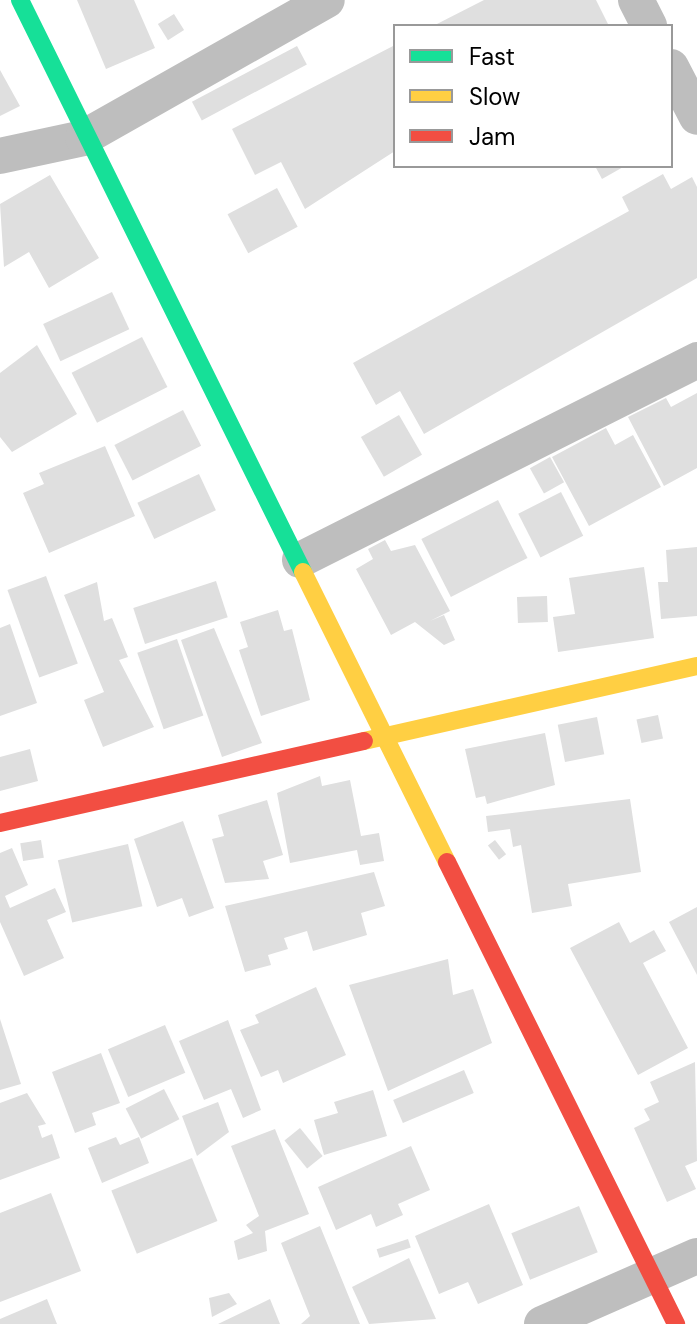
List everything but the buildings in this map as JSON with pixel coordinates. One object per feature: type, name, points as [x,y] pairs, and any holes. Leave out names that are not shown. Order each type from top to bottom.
[{"type":"street","points":[[20,0],[83,138],[300,560],[676,1324]]},
{"type":"street","points":[[0,156],[83,138],[327,0]]},
{"type":"street","points":[[636,0],[648,24]]},
{"type":"street","points":[[673,71],[697,117]]},
{"type":"street","points":[[300,560],[697,360]]},
{"type":"street","points":[[0,823],[382,732],[697,666]]},
{"type":"street","points":[[542,1324],[653,1278],[697,1256]]},
{"type":"traffic: fast","points":[[20,0],[303,572]]},
{"type":"traffic: slow","points":[[303,572],[447,862]]},
{"type":"traffic: slow","points":[[364,741],[697,666]]},
{"type":"traffic: jam","points":[[0,823],[364,741]]},
{"type":"traffic: jam","points":[[447,862],[676,1324]]}]
